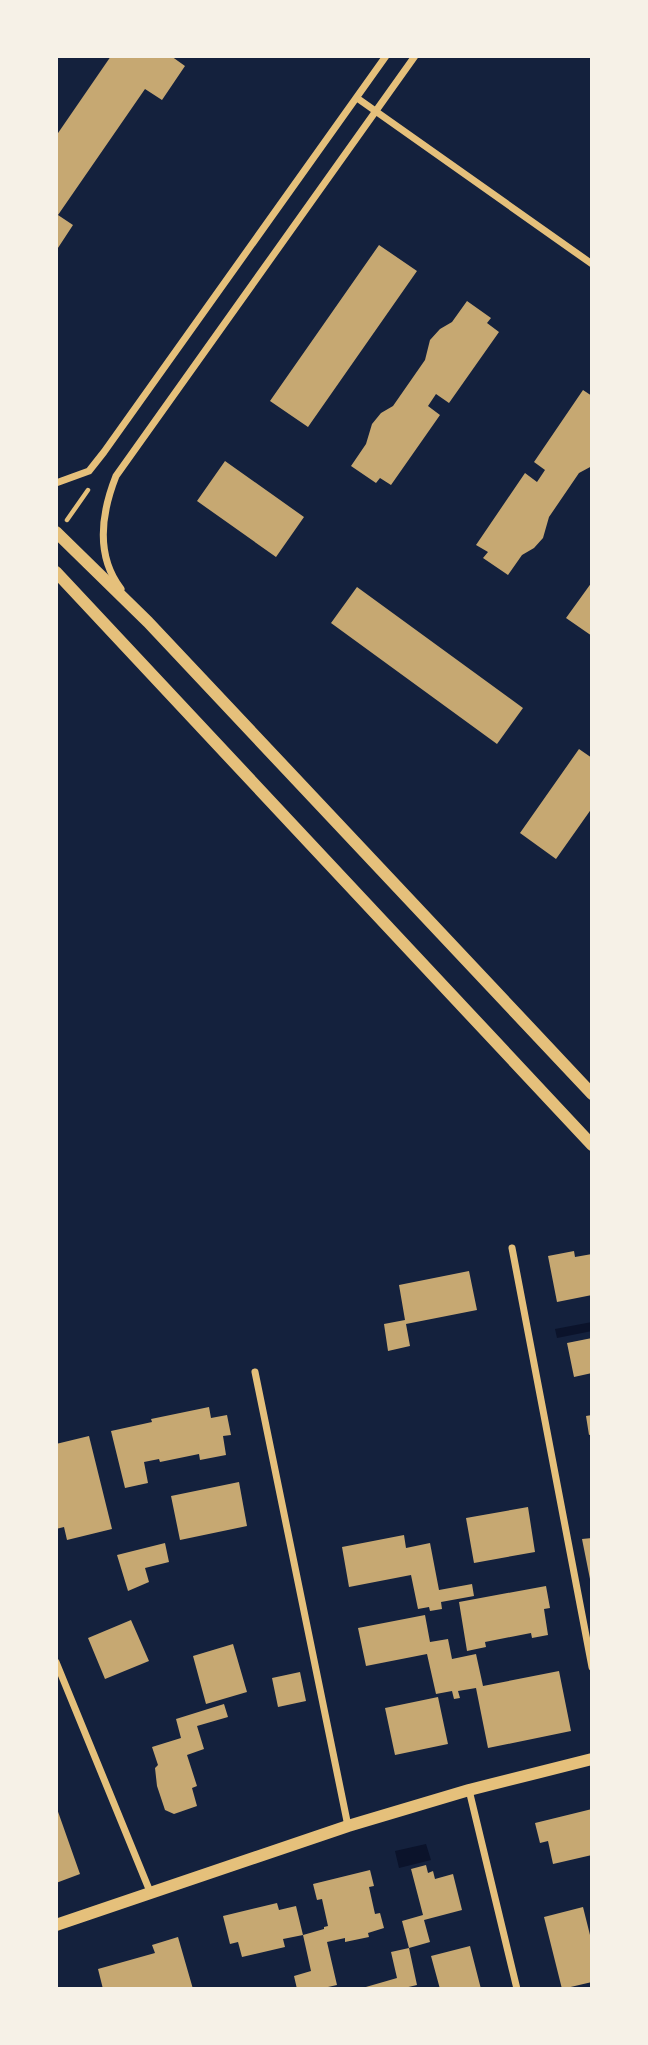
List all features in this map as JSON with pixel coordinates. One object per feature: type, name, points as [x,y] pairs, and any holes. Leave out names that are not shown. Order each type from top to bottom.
[{"type":"street","points":[[56,483],[89,471],[104,452],[386,56]]},
{"type":"street","points":[[148,622],[113,578],[105,556],[102,529],[107,499],[116,476],[415,56]]},
{"type":"street","points":[[357,98],[592,264]]},
{"type":"street","points":[[56,532],[148,622],[592,1094]]},
{"type":"street","points":[[56,572],[592,1145]]},
{"type":"street","points":[[512,1248],[592,1667]]},
{"type":"street","points":[[255,1372],[348,1826]]},
{"type":"street","points":[[56,1662],[151,1894]]},
{"type":"street","points":[[56,1925],[348,1826],[469,1790],[592,1759]]},
{"type":"street","points":[[469,1790],[517,1989]]},
{"type":"water","points":[[592,1322],[592,1331],[557,1338],[555,1329]]},
{"type":"water","points":[[426,1844],[431,1860],[399,1868],[395,1851]]},
{"type":"building","points":[[111,56],[171,56],[185,66],[162,100],[145,89],[58,215],[73,225],[56,251],[56,136]]},
{"type":"building","points":[[379,245],[417,271],[308,427],[270,401]]},
{"type":"building","points":[[467,301],[491,318],[487,323],[499,332],[449,403],[436,394],[428,406],[440,415],[391,485],[380,478],[376,483],[351,466],[366,444],[372,424],[381,413],[393,406],[425,360],[430,340],[440,329],[452,322]]},
{"type":"building","points":[[583,390],[592,396],[592,466],[579,473],[549,517],[543,538],[534,548],[522,555],[508,575],[483,558],[488,552],[476,545],[525,473],[537,482],[545,470],[534,462]]},
{"type":"building","points":[[225,461],[304,517],[276,557],[197,501]]},
{"type":"building","points":[[592,582],[592,636],[566,618]]},
{"type":"building","points":[[357,587],[523,708],[497,744],[331,623]]},
{"type":"building","points":[[579,749],[592,758],[592,808],[556,859],[520,833]]},
{"type":"building","points":[[574,1251],[575,1257],[592,1254],[592,1295],[557,1302],[548,1256]]},
{"type":"building","points":[[469,1271],[477,1310],[406,1324],[410,1346],[388,1351],[384,1324],[405,1320],[399,1285]]},
{"type":"building","points":[[592,1338],[592,1373],[574,1377],[567,1343]]},
{"type":"building","points":[[209,1407],[211,1418],[227,1415],[231,1435],[223,1436],[226,1455],[200,1460],[199,1454],[160,1462],[159,1459],[144,1462],[148,1483],[125,1488],[111,1431],[152,1422],[151,1419]]},
{"type":"building","points":[[592,1415],[592,1434],[589,1435],[586,1416]]},
{"type":"building","points":[[89,1436],[112,1529],[67,1540],[64,1527],[56,1529],[56,1444]]},
{"type":"building","points":[[239,1482],[247,1526],[180,1540],[171,1496]]},
{"type":"building","points":[[528,1507],[535,1552],[474,1563],[466,1518]]},
{"type":"building","points":[[404,1535],[406,1548],[430,1543],[439,1590],[472,1584],[474,1596],[441,1602],[442,1609],[430,1611],[429,1607],[418,1609],[411,1575],[349,1587],[342,1547]]},
{"type":"building","points":[[592,1538],[592,1583],[591,1584],[582,1539]]},
{"type":"building","points":[[165,1543],[169,1562],[145,1568],[149,1582],[128,1591],[117,1555]]},
{"type":"building","points":[[546,1586],[550,1608],[544,1609],[548,1635],[532,1638],[531,1633],[485,1642],[486,1647],[467,1651],[459,1602]]},
{"type":"building","points":[[425,1615],[430,1642],[448,1639],[452,1659],[476,1654],[483,1686],[559,1671],[571,1731],[488,1748],[476,1688],[458,1691],[460,1698],[454,1699],[452,1691],[436,1694],[427,1654],[366,1666],[358,1628]]},
{"type":"building","points":[[131,1620],[149,1661],[105,1679],[88,1638]]},
{"type":"building","points":[[233,1644],[247,1692],[206,1704],[193,1656]]},
{"type":"building","points":[[300,1672],[306,1701],[278,1707],[272,1678]]},
{"type":"building","points":[[438,1697],[448,1744],[395,1755],[385,1708]]},
{"type":"building","points":[[224,1704],[228,1717],[197,1726],[204,1749],[187,1755],[197,1786],[192,1788],[197,1806],[174,1814],[165,1810],[157,1786],[155,1768],[158,1765],[152,1747],[181,1738],[176,1719]]},
{"type":"building","points":[[56,1806],[80,1874],[56,1883]]},
{"type":"building","points":[[592,1809],[592,1855],[553,1864],[548,1841],[540,1843],[535,1823]]},
{"type":"building","points":[[426,1865],[428,1873],[433,1871],[435,1879],[453,1874],[462,1910],[424,1920],[430,1942],[409,1948],[402,1921],[423,1915],[411,1869]]},
{"type":"building","points":[[370,1870],[374,1886],[369,1887],[375,1914],[380,1913],[384,1928],[368,1933],[369,1937],[345,1942],[345,1938],[327,1942],[337,1985],[319,1989],[297,1989],[294,1976],[311,1971],[303,1935],[328,1926],[322,1899],[317,1900],[313,1884]]},
{"type":"building","points":[[277,1903],[279,1910],[296,1906],[303,1935],[283,1939],[285,1947],[242,1957],[238,1942],[230,1944],[223,1916]]},
{"type":"building","points":[[583,1907],[592,1943],[592,1982],[562,1989],[544,1917]]},
{"type":"building","points":[[178,1937],[193,1989],[103,1989],[98,1969],[155,1953],[152,1945]]},
{"type":"building","points":[[470,1946],[481,1989],[440,1989],[431,1956]]},
{"type":"building","points":[[409,1948],[417,1985],[400,1989],[359,1989],[397,1978],[391,1952]]}]
